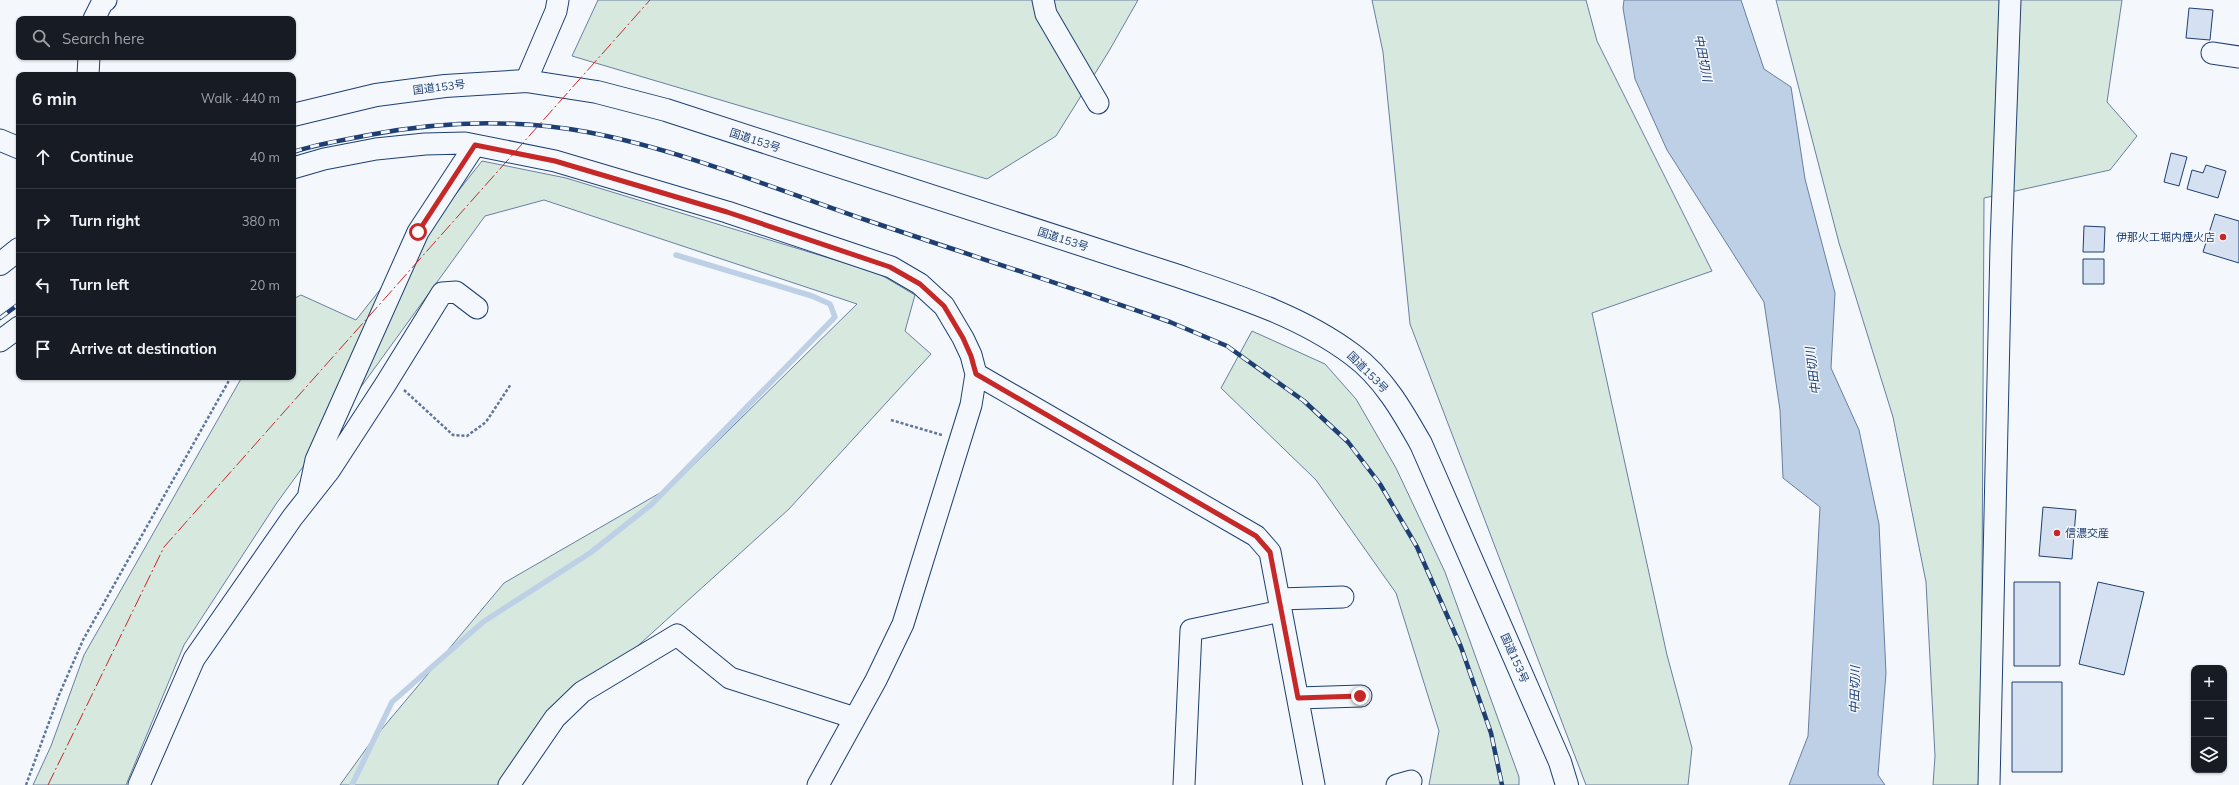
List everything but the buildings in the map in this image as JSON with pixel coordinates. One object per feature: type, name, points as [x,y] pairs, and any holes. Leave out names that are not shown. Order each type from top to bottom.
[{"type":"highway","name":"国道153号","points":[[296,114],[376,96],[445,86],[526,80],[598,92],[666,110],[1172,274],[1254,302],[1317,332],[1354,355],[1378,380],[1401,409],[1421,444],[1560,762],[1567,785]]},
{"type":"highway","points":[[0,264],[16,251]]},
{"type":"street","points":[[96,16],[102,3],[106,0]]},
{"type":"street","points":[[526,80],[556,11],[558,0]]},
{"type":"street","points":[[1044,0],[1046,14],[1098,103]]},
{"type":"street","points":[[1989,785],[2002,237],[2010,0]]},
{"type":"street","points":[[2212,53],[2239,57]]},
{"type":"street","points":[[88,72],[89,60]]},
{"type":"street","points":[[0,136],[16,138]]},
{"type":"street","points":[[0,140],[16,147]]},
{"type":"street","points":[[296,167],[324,159],[376,149],[425,144],[465,143],[555,161],[727,212],[890,267],[920,284],[944,306],[963,338],[971,356],[976,374],[971,405],[903,624],[855,718],[818,785]]},
{"type":"street","points":[[309,496],[316,460],[418,232],[475,145]]},
{"type":"street","points":[[139,785],[194,659],[292,518],[329,471],[390,378],[442,293],[456,292],[477,308]]},
{"type":"street","points":[[0,341],[16,329]]},
{"type":"street","points":[[976,374],[1256,536],[1270,552],[1314,785]]},
{"type":"street","points":[[1184,785],[1190,630],[1280,605],[1343,597]]},
{"type":"street","points":[[509,785],[555,718],[582,692],[677,635],[730,678],[855,718]]},
{"type":"street","points":[[1298,698],[1360,696]]},
{"type":"path","points":[[390,378],[453,435],[467,436],[486,422],[511,384]]},
{"type":"path","points":[[26,785],[59,695],[83,640],[229,380]]},
{"type":"path","points":[[891,420],[960,440]]},
{"type":"shaded area","points":[[598,0],[1138,0],[1109,51],[1056,136],[987,179],[572,56]]},
{"type":"shaded area","points":[[1372,0],[1586,0],[1597,41],[1712,271],[1592,313],[1667,655],[1692,748],[1688,785],[1586,785],[1410,324],[1383,52]]},
{"type":"shaded area","points":[[1776,0],[2122,0],[2107,102],[2137,136],[2110,170],[1984,198],[1981,785],[1933,785],[1935,756],[1926,582],[1893,417],[1839,243]]},
{"type":"shaded area","points":[[482,161],[566,178],[878,273],[915,295],[905,331],[931,354],[789,509],[526,747],[503,785],[340,785],[371,742],[504,583],[672,486],[857,304],[544,200],[485,216],[276,504],[184,645],[126,785],[33,785],[51,746],[84,655],[240,380],[296,380],[296,298],[301,295],[356,320]]},
{"type":"shaded area","points":[[1252,331],[1325,364],[1356,399],[1396,468],[1445,572],[1519,777],[1519,785],[1429,785],[1439,731],[1396,593],[1316,480],[1221,388]]},
{"type":"water","name":"中田切川","points":[[1624,0],[1741,0],[1764,69],[1791,87],[1805,179],[1835,293],[1831,368],[1859,430],[1879,524],[1886,673],[1878,775],[1885,785],[1789,785],[1808,736],[1820,507],[1783,478],[1780,410],[1764,302],[1667,150],[1635,79],[1623,8]]},
{"type":"waterway","points":[[352,785],[392,702],[483,622],[590,553],[652,504],[835,317],[830,304],[812,296],[676,255]]},
{"type":"railway","points":[[296,151],[321,144],[396,130],[451,124],[478,123],[533,125],[587,132],[658,149],[728,171],[866,220],[1170,322],[1227,346],[1304,401],[1348,442],[1380,484],[1417,547],[1461,647],[1491,733],[1502,785]]},
{"type":"railway","points":[[0,318],[16,306]]},
{"type":"power","points":[[48,785],[164,547],[650,0]]},
{"type":"place","name":"伊那火工堀内煙火店","points":[[2223,237]]},
{"type":"place","name":"信濃交産","points":[[2057,533]]},
{"type":"route","points":[[418,232],[475,145],[555,161],[727,212],[890,267],[920,284],[944,306],[963,338],[971,356],[976,374],[1256,536],[1270,552],[1298,698],[1360,696]]}]
